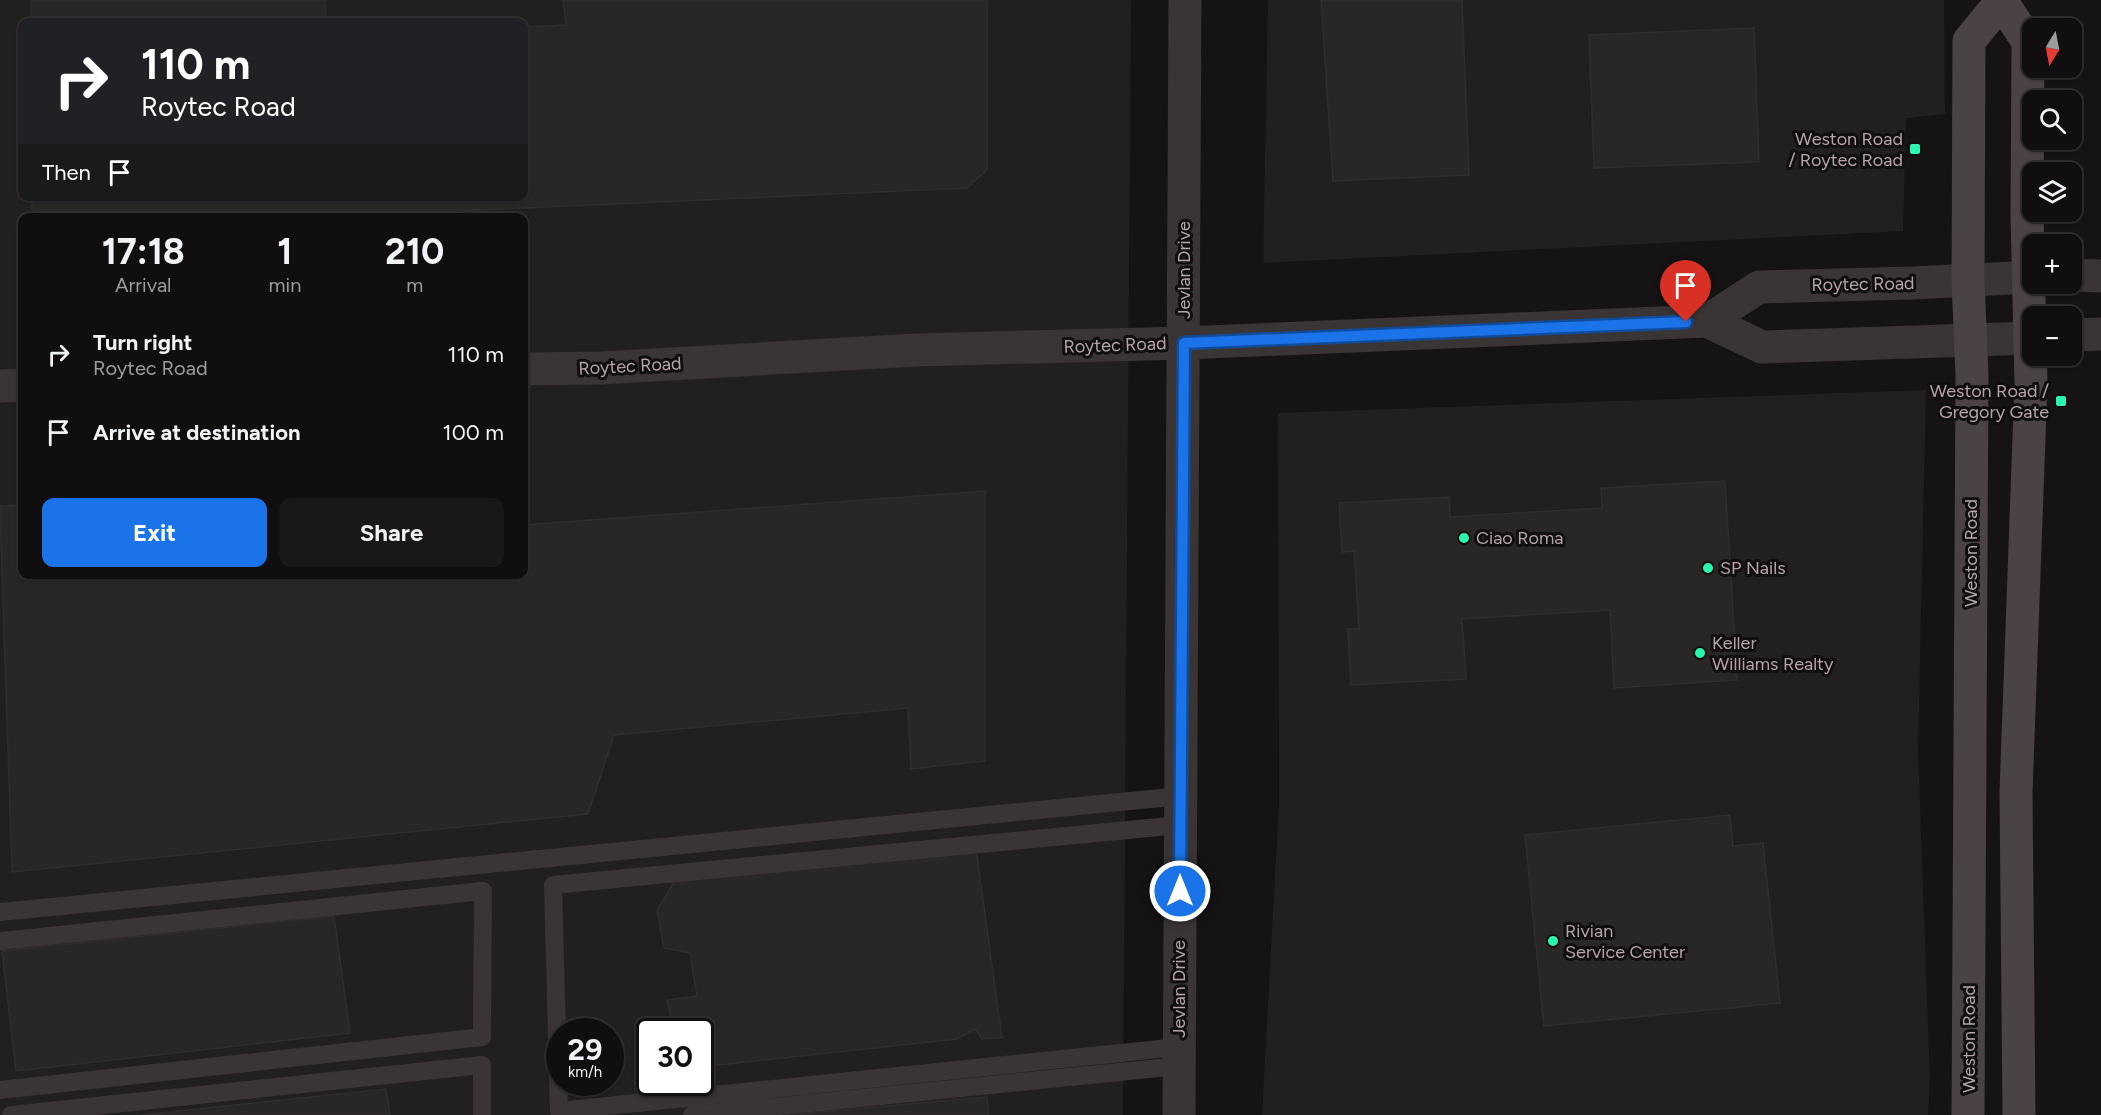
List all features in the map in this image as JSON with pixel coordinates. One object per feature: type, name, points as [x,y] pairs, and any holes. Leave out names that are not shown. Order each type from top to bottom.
[{"type":"main road","name":"Weston Road","points":[[1968,1115],[1972,375],[1968,280],[1969,41],[2001,1],[2028,42],[2030,234]]},
{"type":"main road","name":"Weston Road","points":[[2019,1115],[2016,792],[2031,366]]},
{"type":"street","name":"Jevlan Drive","points":[[1179,1115],[1185,0]]},
{"type":"street","points":[[2082,276],[2101,276]]},
{"type":"street","name":"Roytec Road","points":[[1707,321],[1759,287],[1912,284],[2022,277]]},
{"type":"street","name":"Roytec Road","points":[[528,369],[600,368],[915,350],[1184,343],[1707,321],[1762,347],[2022,338]]},
{"type":"street","points":[[2082,335],[2101,334]]},
{"type":"street","points":[[0,386],[18,386]]},
{"type":"lane","points":[[0,912],[1180,811]]},
{"type":"lane","points":[[1179,1057],[559,1111],[553,885],[1180,811]]},
{"type":"lane","points":[[0,941],[483,891],[482,1037],[0,1090]]},
{"type":"lane","points":[[692,1115],[1179,1057]]},
{"type":"lane","points":[[11,1115],[482,1065],[482,1115]]},
{"type":"shaded area","points":[[0,0],[1131,0],[1123,1115],[0,1115]]},
{"type":"shaded area","points":[[1268,0],[1944,0],[1945,114],[1906,118],[1903,231],[1263,263]]},
{"type":"shaded area","points":[[1926,390],[1918,751],[1930,1079],[1928,1115],[1262,1115],[1279,803],[1278,413]]},
{"type":"building","points":[[31,0],[325,0],[326,18],[31,18]]},
{"type":"building","points":[[563,0],[987,0],[987,170],[967,188],[414,213],[32,213],[32,201],[528,201],[528,27],[566,25]]},
{"type":"building","points":[[1321,0],[1462,0],[1469,175],[1333,181]]},
{"type":"building","points":[[1754,28],[1759,162],[1594,168],[1589,35]]},
{"type":"building","points":[[1725,481],[1737,680],[1614,688],[1610,610],[1462,619],[1466,679],[1351,685],[1348,629],[1359,629],[1354,551],[1342,552],[1339,503],[1449,497],[1450,517],[1602,508],[1601,488]]},
{"type":"building","points":[[985,491],[985,761],[911,769],[908,708],[614,735],[588,814],[12,872],[0,506],[18,505],[18,579],[528,579],[528,525]]},
{"type":"building","points":[[1730,815],[1733,846],[1763,843],[1780,1003],[1544,1026],[1525,835]]},
{"type":"building","points":[[976,849],[1002,1038],[982,1039],[975,1029],[957,1039],[714,1066],[714,1018],[671,1018],[667,1000],[697,996],[690,953],[664,948],[657,910],[675,881]]},
{"type":"building","points":[[334,916],[350,1033],[16,1071],[2,951]]},
{"type":"building","points":[[386,1089],[390,1115],[141,1115]]},
{"type":"building","points":[[987,1097],[989,1115],[785,1115]]},
{"type":"place","name":"Weston Road / Roytec Road","points":[[1915,149]]},
{"type":"place","name":"Weston Road / Gregory Gate","points":[[2061,401]]},
{"type":"place","name":"Ciao Roma","points":[[1464,538]]},
{"type":"place","name":"SP Nails","points":[[1708,568]]},
{"type":"place","name":"Keller Williams Realty","points":[[1700,653]]},
{"type":"place","name":"Rivian Service Center","points":[[1553,941]]},
{"type":"route","points":[[1180,891],[1184,343],[1686,322]]}]
